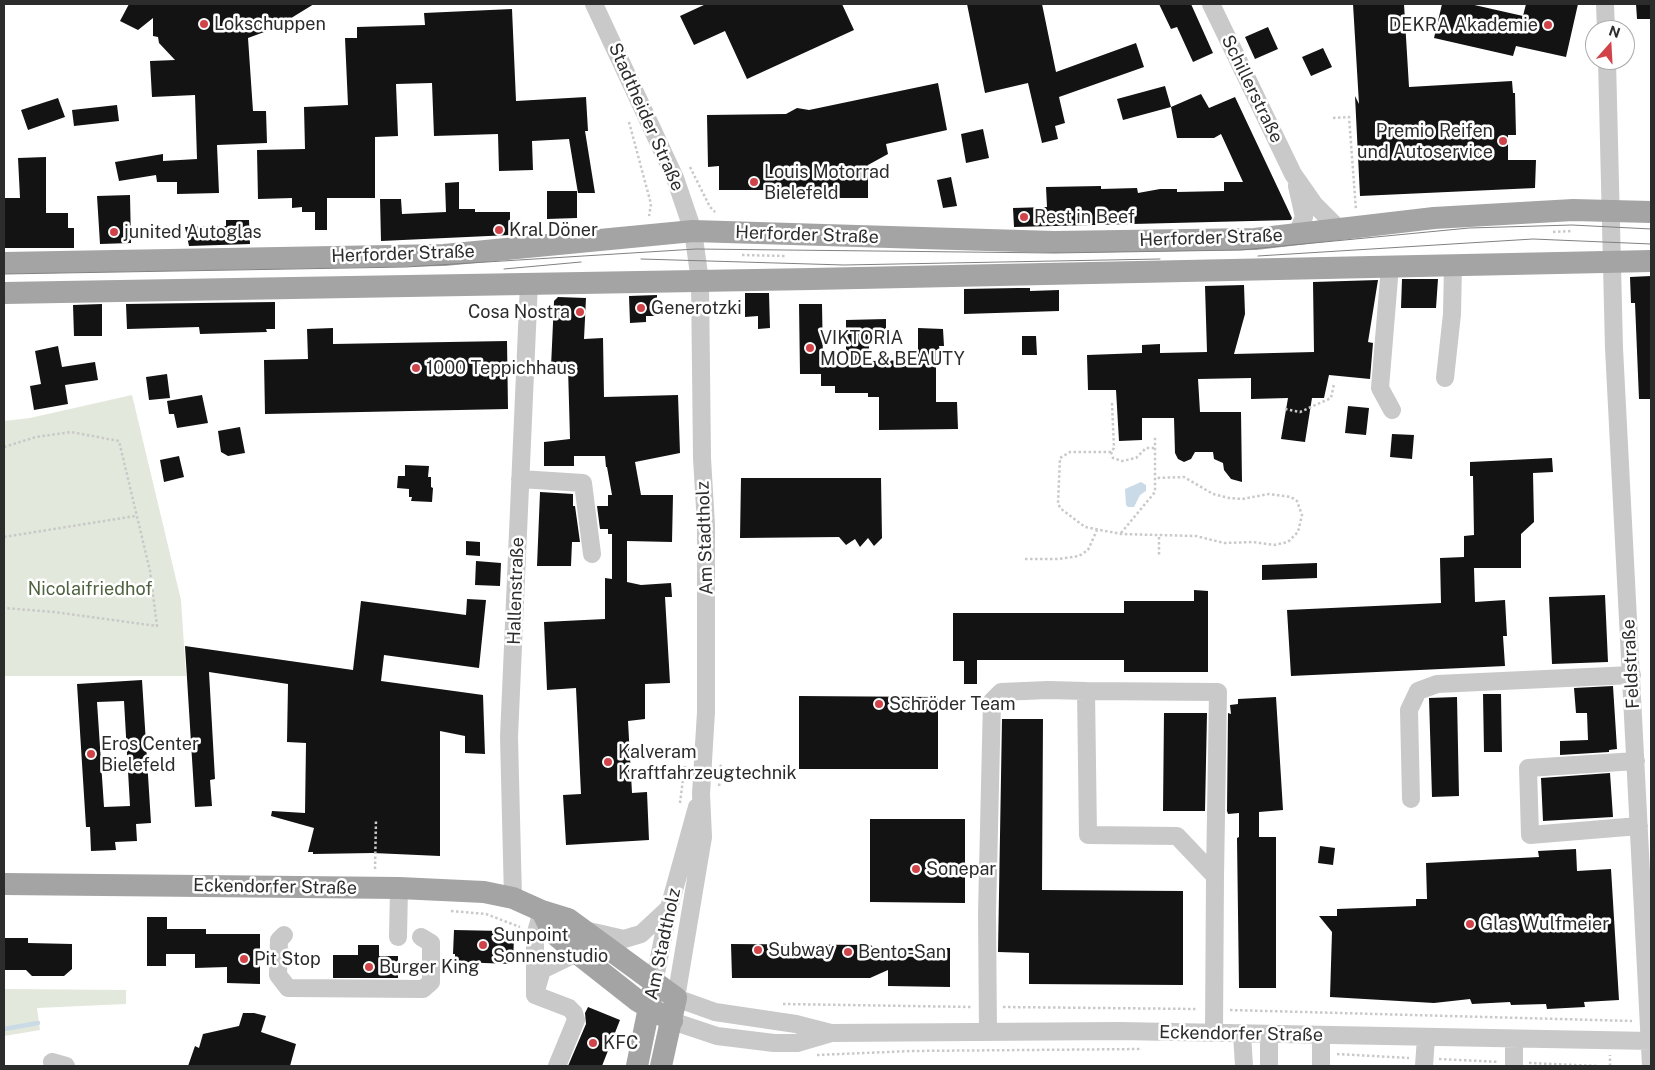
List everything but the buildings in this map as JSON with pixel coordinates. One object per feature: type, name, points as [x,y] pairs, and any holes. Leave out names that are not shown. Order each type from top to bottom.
[{"type":"main road","name":"Herforder Straße","points":[[4,262],[444,255],[693,231],[1054,242],[1255,239],[1434,218],[1609,210],[1651,212]]},
{"type":"main road","name":"Herforder Straße","points":[[4,292],[700,281],[1651,261]]},
{"type":"main road","name":"Eckendorfer Straße","points":[[4,884],[399,888],[484,892],[513,898],[542,911],[568,919],[676,998]]},
{"type":"main road","name":"Eckendorfer Straße","points":[[542,911],[552,932],[650,1008],[672,1021]]},
{"type":"main road","name":"Am Stadtholz","points":[[637,1066],[654,983]]},
{"type":"main road","name":"Am Stadtholz","points":[[661,1066],[676,998]]},
{"type":"street","name":"Stadtheider Straße","points":[[594,4],[675,178],[693,231],[700,281]]},
{"type":"street","name":"Schillerstraße","points":[[1211,4],[1293,174],[1314,204],[1339,229]]},
{"type":"street","points":[[1605,4],[1606,20]]},
{"type":"street","points":[[1607,70],[1610,261]]},
{"type":"street","name":"Schillerstraße","points":[[1293,174],[1304,217],[1297,234]]},
{"type":"street","name":"Feldstraße","points":[[1610,261],[1651,1066]]},
{"type":"street","points":[[1445,378],[1452,314],[1453,265]]},
{"type":"street","points":[[1390,266],[1380,388],[1392,410]]},
{"type":"street","name":"Am Stadtholz","points":[[676,998],[702,837],[701,794],[706,712],[707,619],[700,281]]},
{"type":"street","name":"Hallenstraße","points":[[513,898],[509,737],[529,284]]},
{"type":"street","points":[[520,478],[583,483],[592,554]]},
{"type":"street","points":[[1411,799],[1409,710],[1418,691],[1438,684],[1632,675]]},
{"type":"street","points":[[988,1032],[992,701],[1001,692],[1018,690],[1218,692],[1214,1033]]},
{"type":"street","points":[[1086,691],[1088,835],[1177,836],[1215,876]]},
{"type":"street","points":[[1636,760],[1528,768],[1530,835],[1639,826]]},
{"type":"street","name":"Am Stadtholz","points":[[654,983],[669,908],[701,794]]},
{"type":"street","points":[[398,936],[399,888]]},
{"type":"street","points":[[581,928],[600,935],[624,939],[641,934],[669,908]]},
{"type":"street","points":[[535,995],[535,936],[542,911]]},
{"type":"street","points":[[284,935],[279,940],[278,975],[288,988],[423,990],[431,982],[432,942],[421,937]]},
{"type":"street","points":[[535,995],[542,970],[577,953]]},
{"type":"street","points":[[535,995],[569,1008],[576,1020],[557,1066]]},
{"type":"street","name":"Eckendorfer Straße","points":[[676,998],[715,1012],[796,1024],[831,1033],[1120,1031],[1269,1035],[1321,1052],[1426,1038],[1650,1041]]},
{"type":"street","name":"Eckendorfer Straße","points":[[672,1021],[706,1034],[746,1041],[797,1043],[831,1033]]},
{"type":"street","points":[[1242,1034],[1244,1066]]},
{"type":"street","points":[[1269,1035],[1269,1066]]},
{"type":"street","points":[[1424,1062],[1426,1038]]},
{"type":"street","points":[[1514,1039],[1514,1065]]},
{"type":"path","points":[[627,114],[651,204],[647,220]]},
{"type":"path","points":[[1333,118],[1349,117],[1357,216]]},
{"type":"path","points":[[742,255],[785,256]]},
{"type":"path","points":[[1285,410],[1300,412],[1331,398],[1334,384]]},
{"type":"path","points":[[1112,403],[1114,448],[1111,452],[1113,458],[1122,461],[1136,458],[1146,448],[1154,448]]},
{"type":"path","points":[[4,447],[36,437],[71,432],[119,441],[135,516],[150,571],[157,626],[54,612],[4,608]]},
{"type":"path","points":[[1120,534],[1156,492],[1155,437]]},
{"type":"path","points":[[1111,452],[1070,452],[1060,458],[1058,503],[1060,508],[1085,528],[1120,534],[1159,537],[1196,536],[1224,543],[1280,545],[1288,542],[1298,532],[1302,515],[1297,501],[1292,497],[1269,494],[1242,499],[1229,498],[1213,494],[1184,477],[1156,478]]},
{"type":"path","points":[[4,537],[135,516]]},
{"type":"path","points":[[1025,559],[1059,559],[1079,556],[1088,550],[1097,530]]},
{"type":"path","points":[[1159,537],[1159,557]]},
{"type":"path","points":[[375,869],[376,820]]},
{"type":"path","points":[[448,911],[486,914],[505,920],[535,936]]},
{"type":"path","points":[[778,1004],[1215,1009],[1649,1022]]},
{"type":"path","points":[[812,1056],[911,1051],[1148,1049]]},
{"type":"path","points":[[1321,1052],[1424,1062],[1598,1066]]},
{"type":"green space","name":"Nicolaifriedhof","points":[[132,395],[181,600],[186,676],[4,676],[4,421],[30,418]]},
{"type":"green space","points":[[4,989],[126,990],[126,1004],[37,1008],[40,1030],[4,1036]]},
{"type":"water","points":[[1141,482],[1146,485],[1146,491],[1140,495],[1134,507],[1128,507],[1126,505],[1125,489]]},
{"type":"waterway","points":[[4,1029],[38,1023]]},
{"type":"tram line","points":[[4,274],[406,267],[696,249],[1054,253],[1241,250],[1469,228],[1572,225],[1651,229]]},
{"type":"tram line","points":[[1258,256],[1533,239],[1651,244]]},
{"type":"tram line","points":[[641,259],[844,265],[1160,259]]},
{"type":"tram line","points":[[504,269],[581,262]]},
{"type":"place","name":"Lokschuppen","points":[[204,24]]},
{"type":"place","name":"DEKRA Akademie","points":[[1548,25]]},
{"type":"place","name":"Premio Reifen und Autoservice","points":[[1503,141]]},
{"type":"place","name":"Louis Motorrad Bielefeld","points":[[754,182]]},
{"type":"place","name":"Rest in Beef","points":[[1024,217]]},
{"type":"place","name":"Kral Döner","points":[[499,230]]},
{"type":"place","name":"junited Autoglas","points":[[114,232]]},
{"type":"place","name":"Generotzki","points":[[641,308]]},
{"type":"place","name":"Cosa Nostra","points":[[580,312]]},
{"type":"place","name":"VIKTORIA MODE & BEAUTY","points":[[810,348]]},
{"type":"place","name":"1000 Teppichhaus","points":[[416,368]]},
{"type":"place","name":"Schröder Team","points":[[879,704]]},
{"type":"place","name":"Eros Center Bielefeld","points":[[91,754]]},
{"type":"place","name":"Kalveram Kraftfahrzeugtechnik","points":[[608,762]]},
{"type":"place","name":"Sonepar","points":[[916,869]]},
{"type":"place","name":"Glas Wulfmeier","points":[[1470,924]]},
{"type":"place","name":"Sunpoint Sonnenstudio","points":[[483,945]]},
{"type":"place","name":"Subway","points":[[758,950]]},
{"type":"place","name":"Bento-San","points":[[848,952]]},
{"type":"place","name":"Pit Stop","points":[[244,959]]},
{"type":"place","name":"Burger King","points":[[369,967]]},
{"type":"place","name":"KFC","points":[[593,1043]]}]
